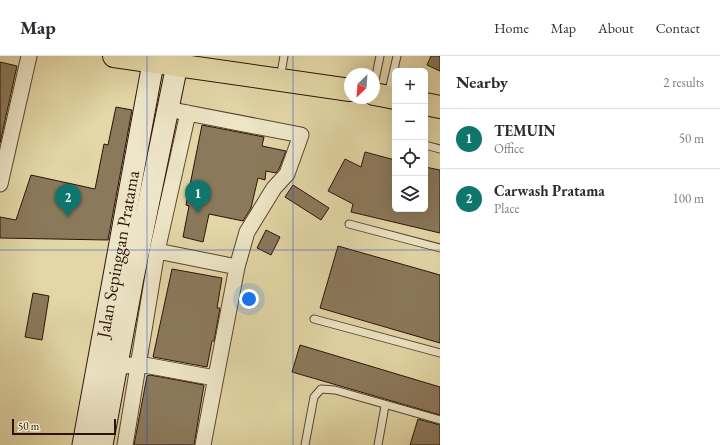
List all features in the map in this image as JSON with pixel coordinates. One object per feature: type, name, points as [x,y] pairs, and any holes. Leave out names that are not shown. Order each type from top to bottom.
[{"type":"highway","points":[[114,56],[153,63],[205,66],[344,89]]},
{"type":"highway","points":[[428,105],[440,107]]},
{"type":"street","points":[[0,184],[29,56]]},
{"type":"street","name":"Jalan Sepinggan Pratama","points":[[102,445],[107,366],[128,197],[153,63]]},
{"type":"street","name":"Jalan Sepinggan Pratama","points":[[84,445],[107,366],[149,201],[177,65]]},
{"type":"street","points":[[167,109],[301,135],[287,174],[274,188],[247,232],[236,267],[203,445]]},
{"type":"street","points":[[125,445],[157,251],[188,113]]},
{"type":"street","points":[[128,197],[149,201]]},
{"type":"street","points":[[157,251],[236,267]]},
{"type":"street","points":[[107,366],[139,364],[215,378]]},
{"type":"lane","points":[[280,79],[284,56]]},
{"type":"lane","points":[[380,56],[383,93]]},
{"type":"lane","points":[[383,93],[397,56]]},
{"type":"lane","points":[[428,146],[440,149]]},
{"type":"lane","points":[[349,224],[440,248]]},
{"type":"lane","points":[[314,319],[440,354]]},
{"type":"lane","points":[[305,445],[314,397],[321,389],[335,390],[385,406],[440,420]]},
{"type":"lane","points":[[378,445],[385,406]]},
{"type":"building","points":[[431,56],[440,56],[440,71],[427,65]]},
{"type":"building","points":[[0,62],[17,66],[0,143]]},
{"type":"building","points":[[116,107],[132,110],[108,240],[0,238],[0,217],[16,220],[31,175],[95,189],[104,144],[108,145]]},
{"type":"building","points":[[202,125],[264,137],[262,146],[286,151],[276,173],[266,171],[265,180],[258,178],[251,208],[243,221],[209,214],[203,242],[183,237],[189,206],[186,205]]},
{"type":"building","points":[[365,152],[392,159],[392,212],[428,212],[428,168],[440,170],[440,233],[351,212],[353,204],[328,191],[345,159],[361,167]]},
{"type":"building","points":[[293,185],[329,208],[321,220],[285,197]]},
{"type":"building","points":[[266,230],[280,237],[271,255],[257,248]]},
{"type":"building","points":[[338,246],[440,275],[440,343],[320,308]]},
{"type":"building","points":[[172,269],[222,278],[217,308],[220,308],[214,341],[212,341],[207,367],[153,357]]},
{"type":"building","points":[[33,293],[49,296],[42,340],[25,337]]},
{"type":"building","points":[[300,345],[440,387],[440,415],[292,372]]},
{"type":"building","points":[[150,375],[204,385],[194,445],[134,445],[147,376]]},
{"type":"building","points":[[418,419],[440,425],[440,445],[410,445]]},
{"type":"place","name":"TEMUIN","points":[[198,213]]},
{"type":"place","name":"Carwash Pratama","points":[[68,217]]}]
